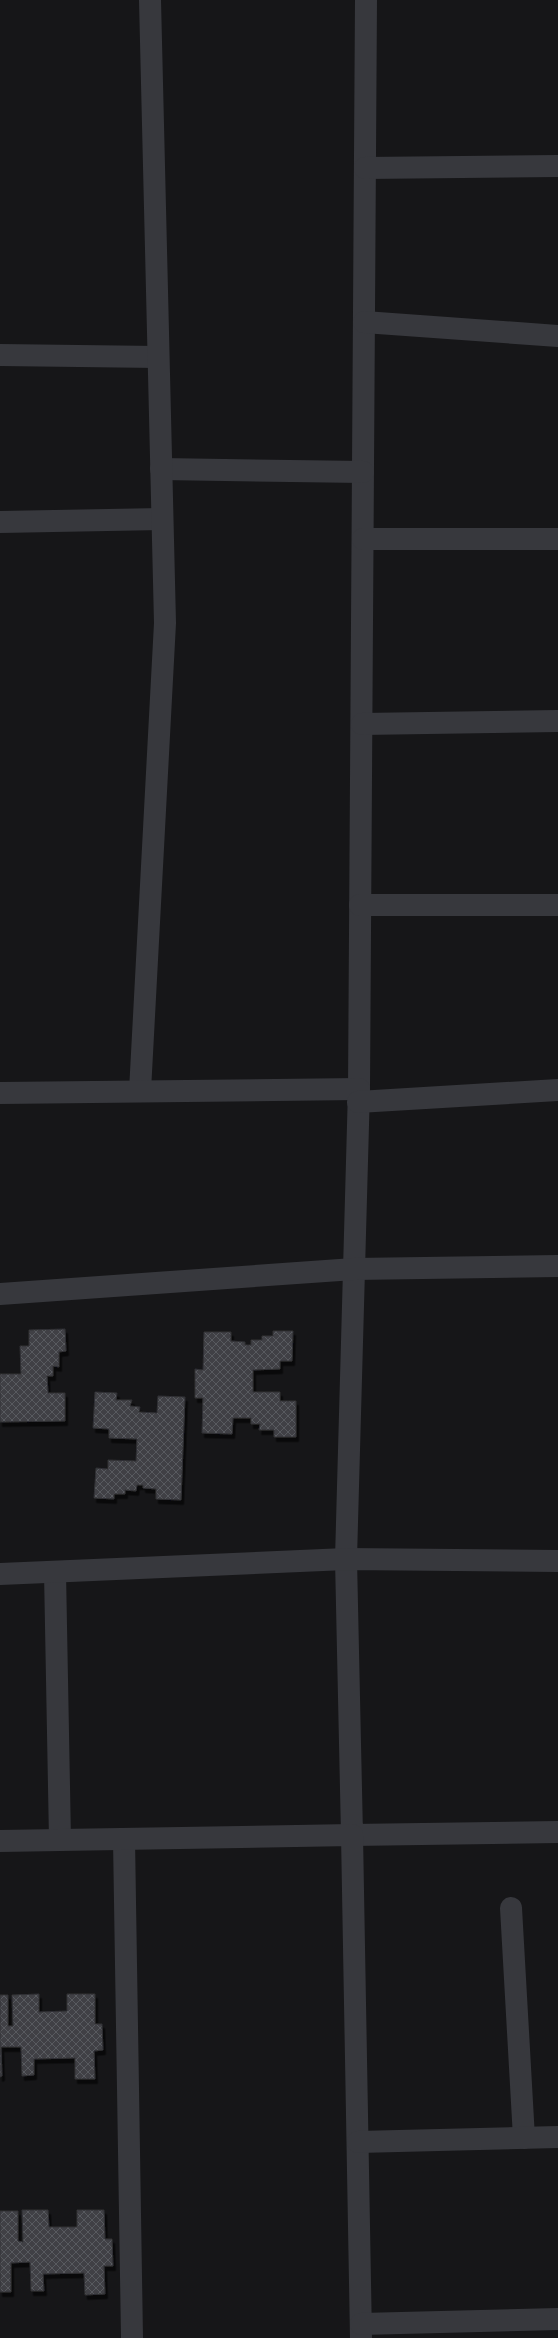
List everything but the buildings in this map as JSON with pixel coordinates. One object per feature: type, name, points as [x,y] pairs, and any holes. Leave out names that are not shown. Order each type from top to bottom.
[{"type":"street","points":[[140,1091],[164,623],[150,0]]},
{"type":"street","points":[[366,0],[359,1095],[346,1559],[361,2331],[558,2319]]},
{"type":"street","points":[[365,168],[558,166]]},
{"type":"street","points":[[364,322],[558,336]]},
{"type":"street","points":[[0,355],[158,357]]},
{"type":"street","points":[[161,469],[363,472]]},
{"type":"street","points":[[0,522],[162,519]]},
{"type":"street","points":[[363,539],[558,539]]},
{"type":"street","points":[[362,724],[558,721]]},
{"type":"street","points":[[360,904],[558,905]]},
{"type":"street","points":[[0,1093],[140,1091],[359,1095],[558,1090]]},
{"type":"street","points":[[0,1294],[354,1270],[558,1266]]},
{"type":"street","points":[[0,1574],[346,1559],[558,1561]]},
{"type":"street","points":[[55,1572],[60,1840]]},
{"type":"street","points":[[0,1841],[558,1832]]},
{"type":"street","points":[[124,1839],[132,2338]]},
{"type":"street","points":[[511,1908],[524,2138]]},
{"type":"street","points":[[358,2142],[558,2137]]}]
